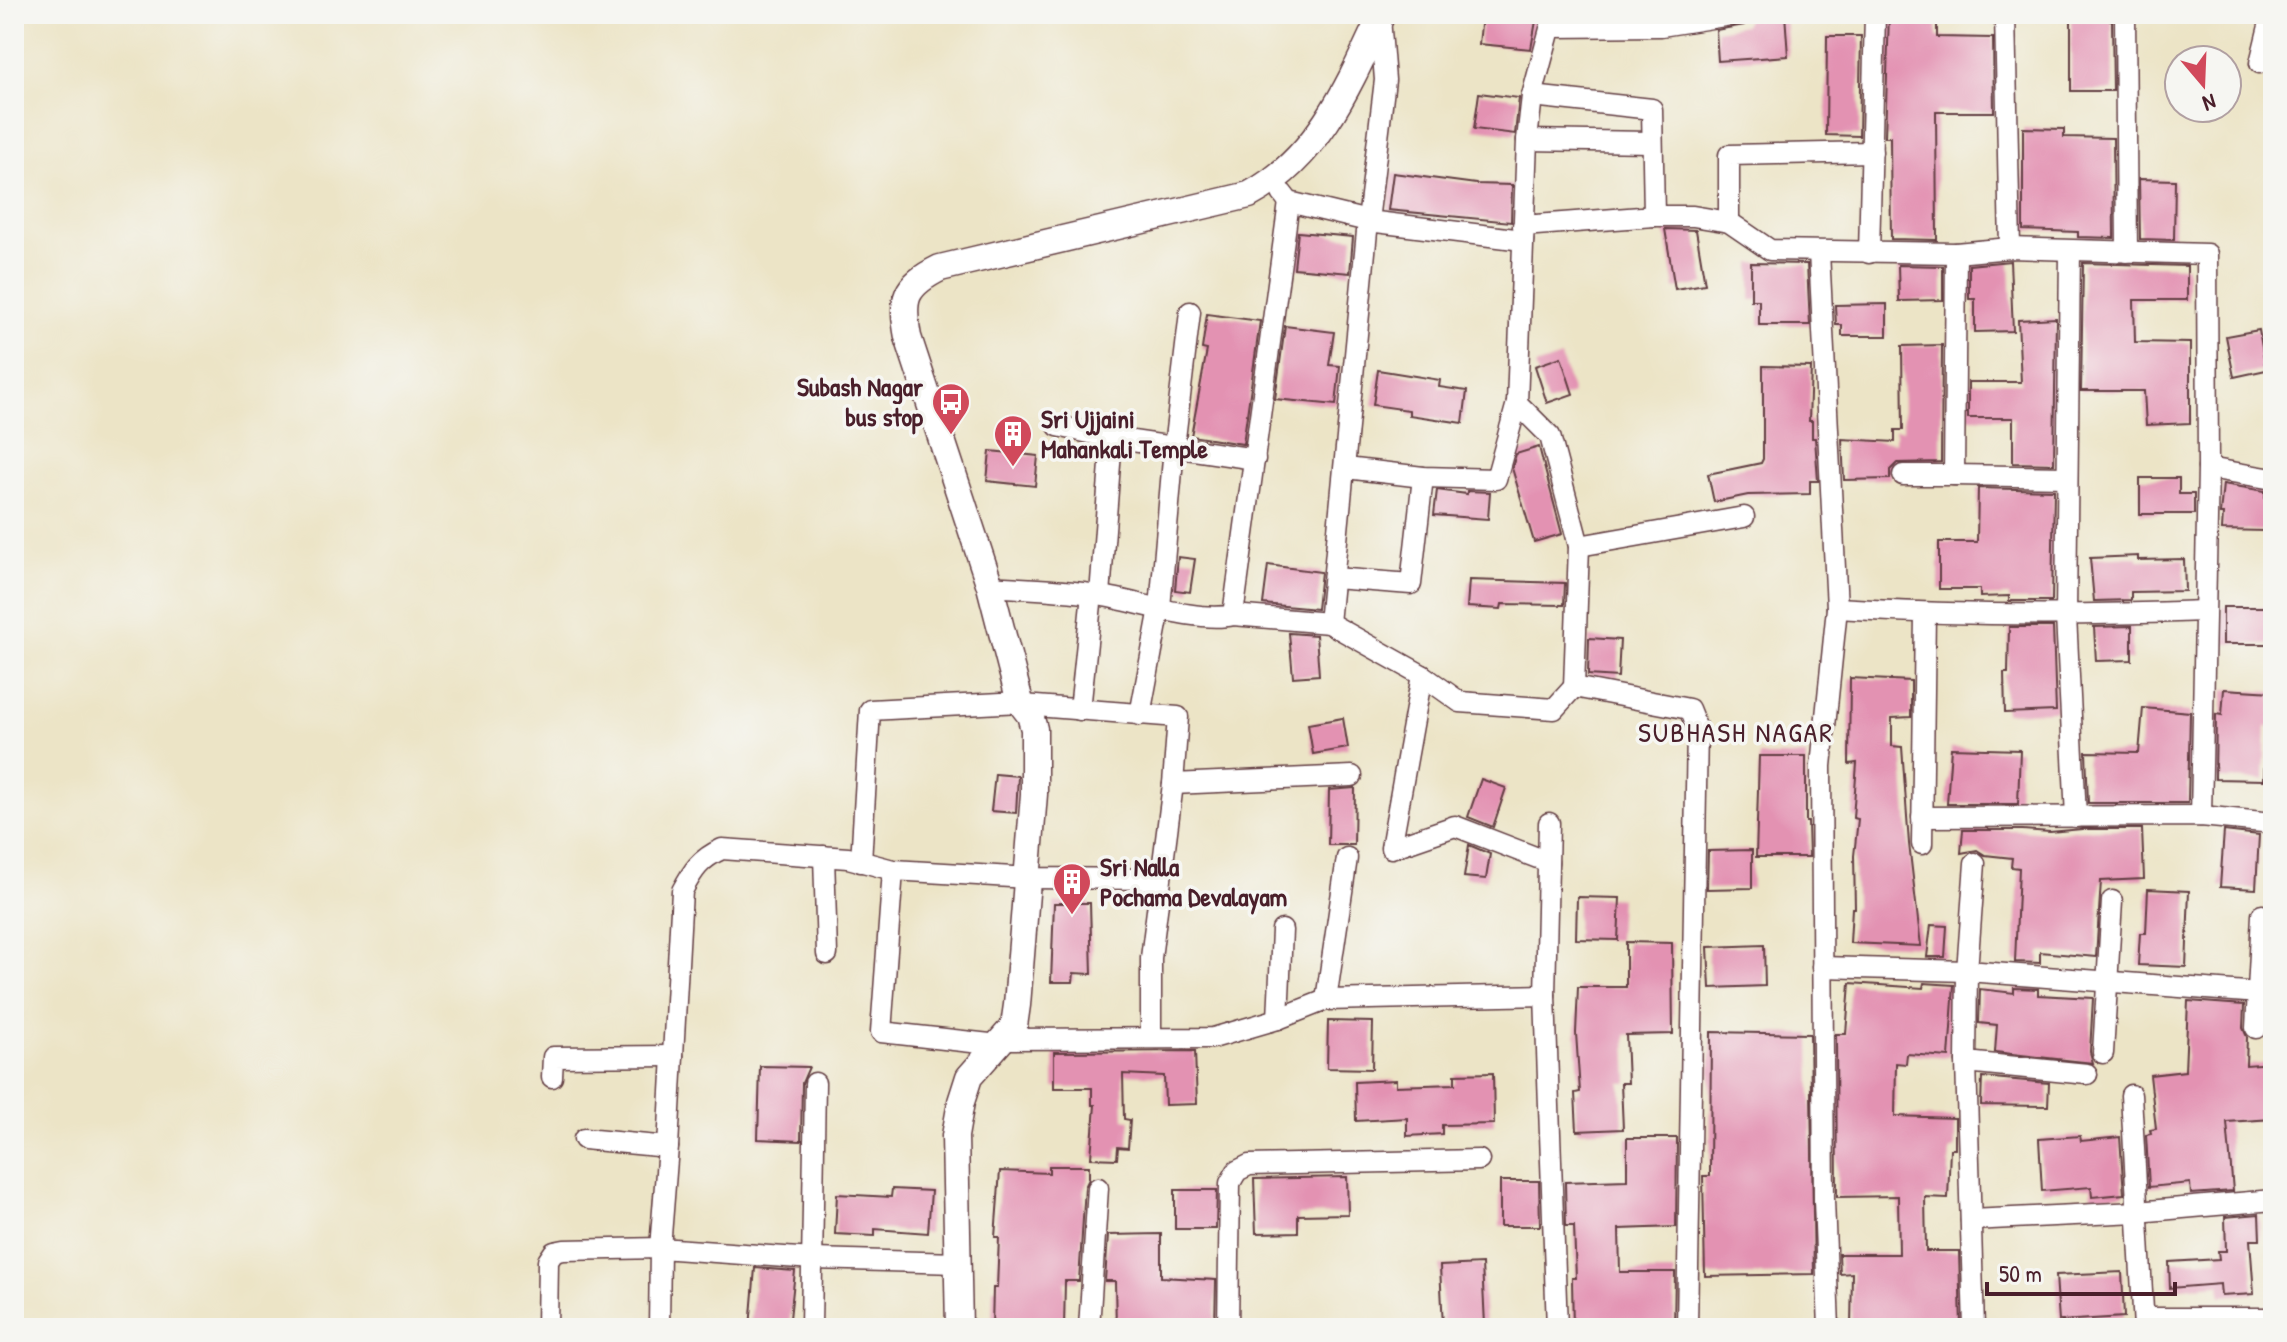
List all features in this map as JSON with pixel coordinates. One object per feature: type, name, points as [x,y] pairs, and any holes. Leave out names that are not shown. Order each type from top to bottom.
[{"type":"street","points":[[1346,468],[1423,477],[1496,479],[1517,403],[1527,140],[1532,96],[1554,20],[1661,26],[1737,14]]},
{"type":"street","points":[[1869,253],[1875,14]]},
{"type":"street","points":[[2005,14],[2010,248]]},
{"type":"street","points":[[2125,14],[2127,252]]},
{"type":"street","points":[[2260,63],[2272,14]]},
{"type":"street","points":[[1233,615],[1255,459],[1281,192],[1296,160],[1338,106],[1381,16]]},
{"type":"street","points":[[1329,623],[1368,221],[1385,80],[1381,16]]},
{"type":"street","points":[[1532,96],[1652,109],[1654,216]]},
{"type":"street","points":[[1527,140],[1651,142]]},
{"type":"street","points":[[1729,222],[1729,155],[1872,152]]},
{"type":"street","points":[[959,1328],[955,1136],[969,1077],[1014,1026],[1029,878],[1034,729],[1030,715],[1021,704],[990,586],[908,337],[903,313],[907,292],[921,277],[940,268],[1249,195],[1281,192],[1368,221],[1523,233],[1654,216],[1693,216],[1729,222],[1770,250],[1956,253],[2010,248],[2207,254],[2208,468],[2201,816]]},
{"type":"street","points":[[2070,251],[2066,616],[2076,817]]},
{"type":"street","points":[[1819,252],[1837,608],[1821,766],[1824,1200],[1829,1328]]},
{"type":"street","points":[[1954,475],[1956,253]]},
{"type":"street","points":[[1140,715],[1160,608],[1190,312]]},
{"type":"street","points":[[990,586],[1096,595],[1222,618],[1233,615],[1329,623],[1422,675],[1460,702],[1554,709],[1574,687],[1579,546],[1550,436],[1517,403]]},
{"type":"street","points":[[1058,426],[1112,438],[1255,459]]},
{"type":"street","points":[[1080,710],[1096,595],[1112,438]]},
{"type":"street","points":[[2208,468],[2273,479]]},
{"type":"street","points":[[1903,475],[2066,477]]},
{"type":"street","points":[[1334,578],[1411,584],[1423,477]]},
{"type":"street","points":[[1579,546],[1744,517]]},
{"type":"street","points":[[1837,608],[2066,616],[2204,611]]},
{"type":"street","points":[[1922,844],[1925,613]]},
{"type":"street","points":[[1422,675],[1391,848],[1455,826],[1548,862]]},
{"type":"street","points":[[1574,687],[1689,709],[1697,729],[1687,1328]]},
{"type":"street","points":[[861,862],[870,710],[1021,704],[1178,717],[1173,784],[1151,958],[1151,1037]]},
{"type":"street","points":[[1173,784],[1352,776]]},
{"type":"street","points":[[1922,817],[2201,816],[2273,823]]},
{"type":"street","points":[[1549,823],[1545,995],[1557,1328]]},
{"type":"street","points":[[659,1328],[660,1248],[682,891],[693,868],[705,857],[722,849],[848,858],[893,870],[1029,878],[1159,879]]},
{"type":"street","points":[[824,856],[827,954]]},
{"type":"street","points":[[1326,1000],[1347,858]]},
{"type":"street","points":[[1974,1328],[1966,1062],[1967,971],[1975,863]]},
{"type":"street","points":[[893,870],[881,1032],[1002,1042],[1213,1038],[1278,1019],[1326,1000],[1545,995]]},
{"type":"street","points":[[2103,1053],[2112,901]]},
{"type":"street","points":[[2256,1028],[2266,994],[2262,915]]},
{"type":"street","points":[[1278,1019],[1282,930]]},
{"type":"street","points":[[1822,967],[1967,971],[2266,994]]},
{"type":"street","points":[[552,1077],[553,1057],[673,1056]]},
{"type":"street","points":[[1966,1062],[2087,1074]]},
{"type":"street","points":[[811,1328],[815,1083]]},
{"type":"street","points":[[2131,1095],[2144,1323],[2273,1318]]},
{"type":"street","points":[[584,1139],[668,1147]]},
{"type":"street","points":[[1228,1328],[1230,1183],[1237,1171],[1249,1165],[1479,1160]]},
{"type":"street","points":[[1089,1328],[1098,1188]]},
{"type":"street","points":[[1971,1220],[2137,1212],[2273,1200]]},
{"type":"street","points":[[547,1328],[548,1261],[554,1252],[660,1248],[813,1259],[958,1263]]},
{"type":"building","points":[[1750,14],[1785,14],[1788,56],[1718,61],[1716,30],[1744,25]]},
{"type":"building","points":[[1889,14],[1937,14],[1937,37],[1993,38],[1994,112],[1936,112],[1937,240],[1891,239],[1890,137],[1885,137]]},
{"type":"building","points":[[1482,16],[1536,21],[1531,49],[1479,44]]},
{"type":"building","points":[[2071,20],[2112,20],[2113,91],[2071,91]]},
{"type":"building","points":[[1827,36],[1861,36],[1859,136],[1826,135]]},
{"type":"building","points":[[1479,93],[1519,98],[1515,134],[1474,129]]},
{"type":"building","points":[[2023,128],[2064,129],[2064,137],[2113,138],[2114,238],[2078,237],[2078,232],[2023,230]]},
{"type":"building","points":[[1393,173],[1476,184],[1512,185],[1511,222],[1388,210]]},
{"type":"building","points":[[2139,179],[2175,180],[2174,240],[2140,239]]},
{"type":"building","points":[[1665,229],[1696,230],[1705,284],[1675,289]]},
{"type":"building","points":[[1298,232],[1353,237],[1350,273],[1294,268]]},
{"type":"building","points":[[2010,261],[2013,331],[1975,332],[1975,299],[1969,299],[1969,265]]},
{"type":"building","points":[[1751,263],[1807,264],[1810,325],[1759,325],[1759,300],[1751,300]]},
{"type":"building","points":[[2083,263],[2187,266],[2187,300],[2134,300],[2135,342],[2190,343],[2190,423],[2146,425],[2144,391],[2081,391]]},
{"type":"building","points":[[1898,265],[1943,266],[1943,300],[1899,301]]},
{"type":"building","points":[[1887,304],[1887,336],[1842,336],[1842,325],[1836,325],[1835,305]]},
{"type":"building","points":[[1207,314],[1260,321],[1243,444],[1191,436],[1207,350],[1202,349]]},
{"type":"building","points":[[2056,318],[2054,464],[2013,463],[2013,418],[1968,418],[1968,382],[2021,382],[2018,320]]},
{"type":"building","points":[[1285,326],[1334,332],[1329,365],[1340,366],[1336,405],[1275,399]]},
{"type":"building","points":[[2259,330],[2266,370],[2234,377],[2226,336]]},
{"type":"building","points":[[1942,345],[1941,462],[1897,463],[1890,470],[1890,479],[1844,480],[1842,439],[1895,442],[1895,430],[1903,430],[1902,346]]},
{"type":"building","points":[[1561,357],[1573,394],[1547,403],[1535,366]]},
{"type":"building","points":[[1763,366],[1811,367],[1809,421],[1812,421],[1812,438],[1815,438],[1818,481],[1810,481],[1810,494],[1748,495],[1714,502],[1708,474],[1761,463],[1763,459]]},
{"type":"building","points":[[1378,370],[1440,380],[1439,387],[1467,391],[1463,423],[1409,415],[1409,410],[1373,405]]},
{"type":"building","points":[[1539,447],[1562,534],[1534,542],[1512,468],[1516,454]]},
{"type":"building","name":"Sri Ujjaini Mahankali Temple","points":[[990,451],[1038,456],[1035,486],[987,481]]},
{"type":"building","points":[[2140,478],[2179,478],[2179,494],[2194,494],[2194,514],[2140,514]]},
{"type":"building","points":[[2223,484],[2265,491],[2265,531],[2222,530]]},
{"type":"building","points":[[1978,488],[2054,490],[2052,601],[2009,601],[2009,596],[1980,597],[1980,589],[1939,589],[1939,542],[1977,542]]},
{"type":"building","points":[[1437,490],[1467,494],[1467,491],[1490,492],[1488,519],[1434,515]]},
{"type":"building","points":[[2138,556],[2138,560],[2184,559],[2185,591],[2131,592],[2131,600],[2094,601],[2090,558]]},
{"type":"building","points":[[1178,557],[1195,559],[1190,592],[1175,590]]},
{"type":"building","points":[[1268,565],[1321,572],[1317,609],[1263,604]]},
{"type":"building","points":[[1469,580],[1565,583],[1564,605],[1502,604],[1501,609],[1467,607]]},
{"type":"building","points":[[2223,607],[2273,607],[2273,644],[2223,644]]},
{"type":"building","points":[[2132,626],[2132,660],[2096,661],[2094,627]]},
{"type":"building","points":[[2009,627],[2053,627],[2056,711],[2005,713],[2004,673],[2008,673]]},
{"type":"building","points":[[1289,633],[1316,635],[1319,675],[1293,677]]},
{"type":"building","points":[[1589,638],[1620,640],[1618,677],[1588,675]]},
{"type":"building","points":[[1850,678],[1911,681],[1911,717],[1892,718],[1892,746],[1902,747],[1921,946],[1850,943],[1852,908],[1855,908],[1854,856],[1858,819],[1853,818],[1857,763],[1849,764]]},
{"type":"building","points":[[2224,689],[2273,692],[2270,727],[2266,726],[2264,780],[2215,779],[2216,714],[2222,715]]},
{"type":"building","points":[[2143,708],[2190,712],[2188,803],[2088,803],[2086,752],[2139,753]]},
{"type":"building","points":[[1343,718],[1348,748],[1313,754],[1308,724]]},
{"type":"building","points":[[1951,748],[2020,750],[2018,804],[1947,804]]},
{"type":"building","points":[[1759,756],[1806,756],[1809,857],[1756,857]]},
{"type":"building","points":[[995,774],[1018,776],[1016,813],[991,811]]},
{"type":"building","points":[[1481,779],[1506,788],[1493,827],[1468,817]]},
{"type":"building","points":[[1355,788],[1354,845],[1328,845],[1329,790]]},
{"type":"building","points":[[2142,829],[2144,879],[2101,881],[2096,957],[2040,952],[2040,963],[2015,962],[2019,868],[2011,867],[2012,858],[1985,855],[1977,850],[1961,853],[1963,830],[2050,832]]},
{"type":"building","points":[[2224,831],[2259,835],[2256,889],[2220,887]]},
{"type":"building","points":[[1469,845],[1490,854],[1486,879],[1464,877]]},
{"type":"building","points":[[1752,850],[1752,888],[1707,889],[1708,851]]},
{"type":"building","points":[[2148,889],[2189,891],[2186,967],[2138,965],[2140,933],[2146,933]]},
{"type":"building","points":[[1577,897],[1620,898],[1618,940],[1576,939]]},
{"type":"building","points":[[1054,903],[1090,903],[1092,974],[1074,973],[1073,982],[1051,982]]},
{"type":"building","points":[[1931,925],[1947,926],[1945,957],[1927,957]]},
{"type":"building","points":[[1626,942],[1672,943],[1673,1034],[1626,1035],[1628,1083],[1621,1083],[1623,1129],[1577,1131],[1575,1093],[1580,1092],[1576,1033],[1578,987],[1626,987]]},
{"type":"building","points":[[1764,945],[1765,986],[1710,988],[1708,947]]},
{"type":"building","points":[[1850,983],[1923,988],[1924,983],[1954,985],[1949,1057],[1907,1054],[1906,1064],[1896,1063],[1895,1116],[1955,1118],[1955,1149],[1950,1149],[1948,1198],[1925,1197],[1926,1251],[1959,1251],[1961,1328],[1851,1328],[1852,1273],[1840,1274],[1839,1254],[1899,1254],[1898,1196],[1837,1197],[1836,1034],[1846,1034]]},
{"type":"building","points":[[2014,988],[2038,989],[2038,995],[2093,998],[2090,1052],[2093,1063],[1995,1052],[1997,1025],[1979,1023],[1980,989],[2014,993]]},
{"type":"building","points":[[2188,1001],[2244,1005],[2246,1065],[2273,1063],[2273,1119],[2227,1122],[2233,1191],[2191,1194],[2190,1183],[2149,1187],[2146,1135],[2156,1129],[2150,1075],[2185,1071]]},
{"type":"building","points":[[1328,1021],[1373,1022],[1372,1069],[1327,1068]]},
{"type":"building","points":[[1711,1032],[1810,1034],[1814,1274],[1705,1276],[1703,1176],[1710,1176]]},
{"type":"building","points":[[1195,1051],[1197,1104],[1165,1105],[1164,1076],[1123,1074],[1124,1119],[1130,1120],[1128,1148],[1118,1147],[1117,1159],[1091,1158],[1095,1105],[1092,1105],[1092,1088],[1054,1088],[1054,1052]]},
{"type":"building","points":[[760,1066],[809,1067],[802,1083],[801,1141],[758,1139]]},
{"type":"building","points":[[1493,1073],[1494,1124],[1442,1125],[1442,1134],[1407,1136],[1407,1118],[1356,1121],[1355,1082],[1396,1080],[1396,1086],[1455,1084],[1455,1074]]},
{"type":"building","points":[[1982,1077],[2049,1083],[2048,1106],[1981,1105]]},
{"type":"building","points":[[2080,1136],[2081,1141],[2120,1137],[2124,1194],[2092,1197],[2091,1187],[2042,1191],[2039,1139]]},
{"type":"building","points":[[1627,1138],[1677,1138],[1676,1227],[1619,1229],[1620,1272],[1675,1272],[1674,1328],[1573,1328],[1572,1278],[1576,1278],[1574,1226],[1566,1226],[1565,1182],[1627,1180]]},
{"type":"building","points":[[1049,1166],[1089,1166],[1079,1281],[1065,1281],[1064,1328],[992,1328],[993,1288],[997,1288],[999,1237],[995,1237],[1000,1171],[1049,1173]]},
{"type":"building","points":[[1347,1177],[1348,1214],[1298,1215],[1298,1232],[1256,1233],[1254,1179]]},
{"type":"building","points":[[1500,1181],[1539,1181],[1540,1226],[1500,1226]]},
{"type":"building","points":[[892,1189],[931,1191],[928,1233],[875,1229],[875,1236],[835,1234],[837,1194],[891,1197]]},
{"type":"building","points":[[1175,1190],[1217,1190],[1216,1229],[1175,1229]]},
{"type":"building","points":[[2259,1214],[2260,1240],[2250,1240],[2254,1294],[2221,1296],[2220,1284],[2170,1288],[2169,1262],[2219,1259],[2218,1251],[2226,1251],[2225,1217]]},
{"type":"building","points":[[1161,1234],[1161,1277],[1216,1280],[1215,1326],[1135,1321],[1135,1328],[1116,1328],[1115,1281],[1105,1281],[1108,1235]]},
{"type":"building","points":[[1482,1264],[1485,1325],[1443,1327],[1440,1266]]},
{"type":"building","points":[[755,1268],[795,1271],[789,1328],[750,1328]]},
{"type":"building","points":[[2122,1272],[2124,1317],[2059,1321],[2056,1275]]},
{"type":"place","name":"Subash Nagar bus stop","points":[[951,436]]},
{"type":"place","name":"Sri Ujjaini Mahankali Temple","points":[[1013,468]]},
{"type":"place","name":"Sri Nalla Pochama Devalayam","points":[[1072,916]]},
{"type":"district","name":"SUBHASH NAGAR","points":[[1736,732]]}]
